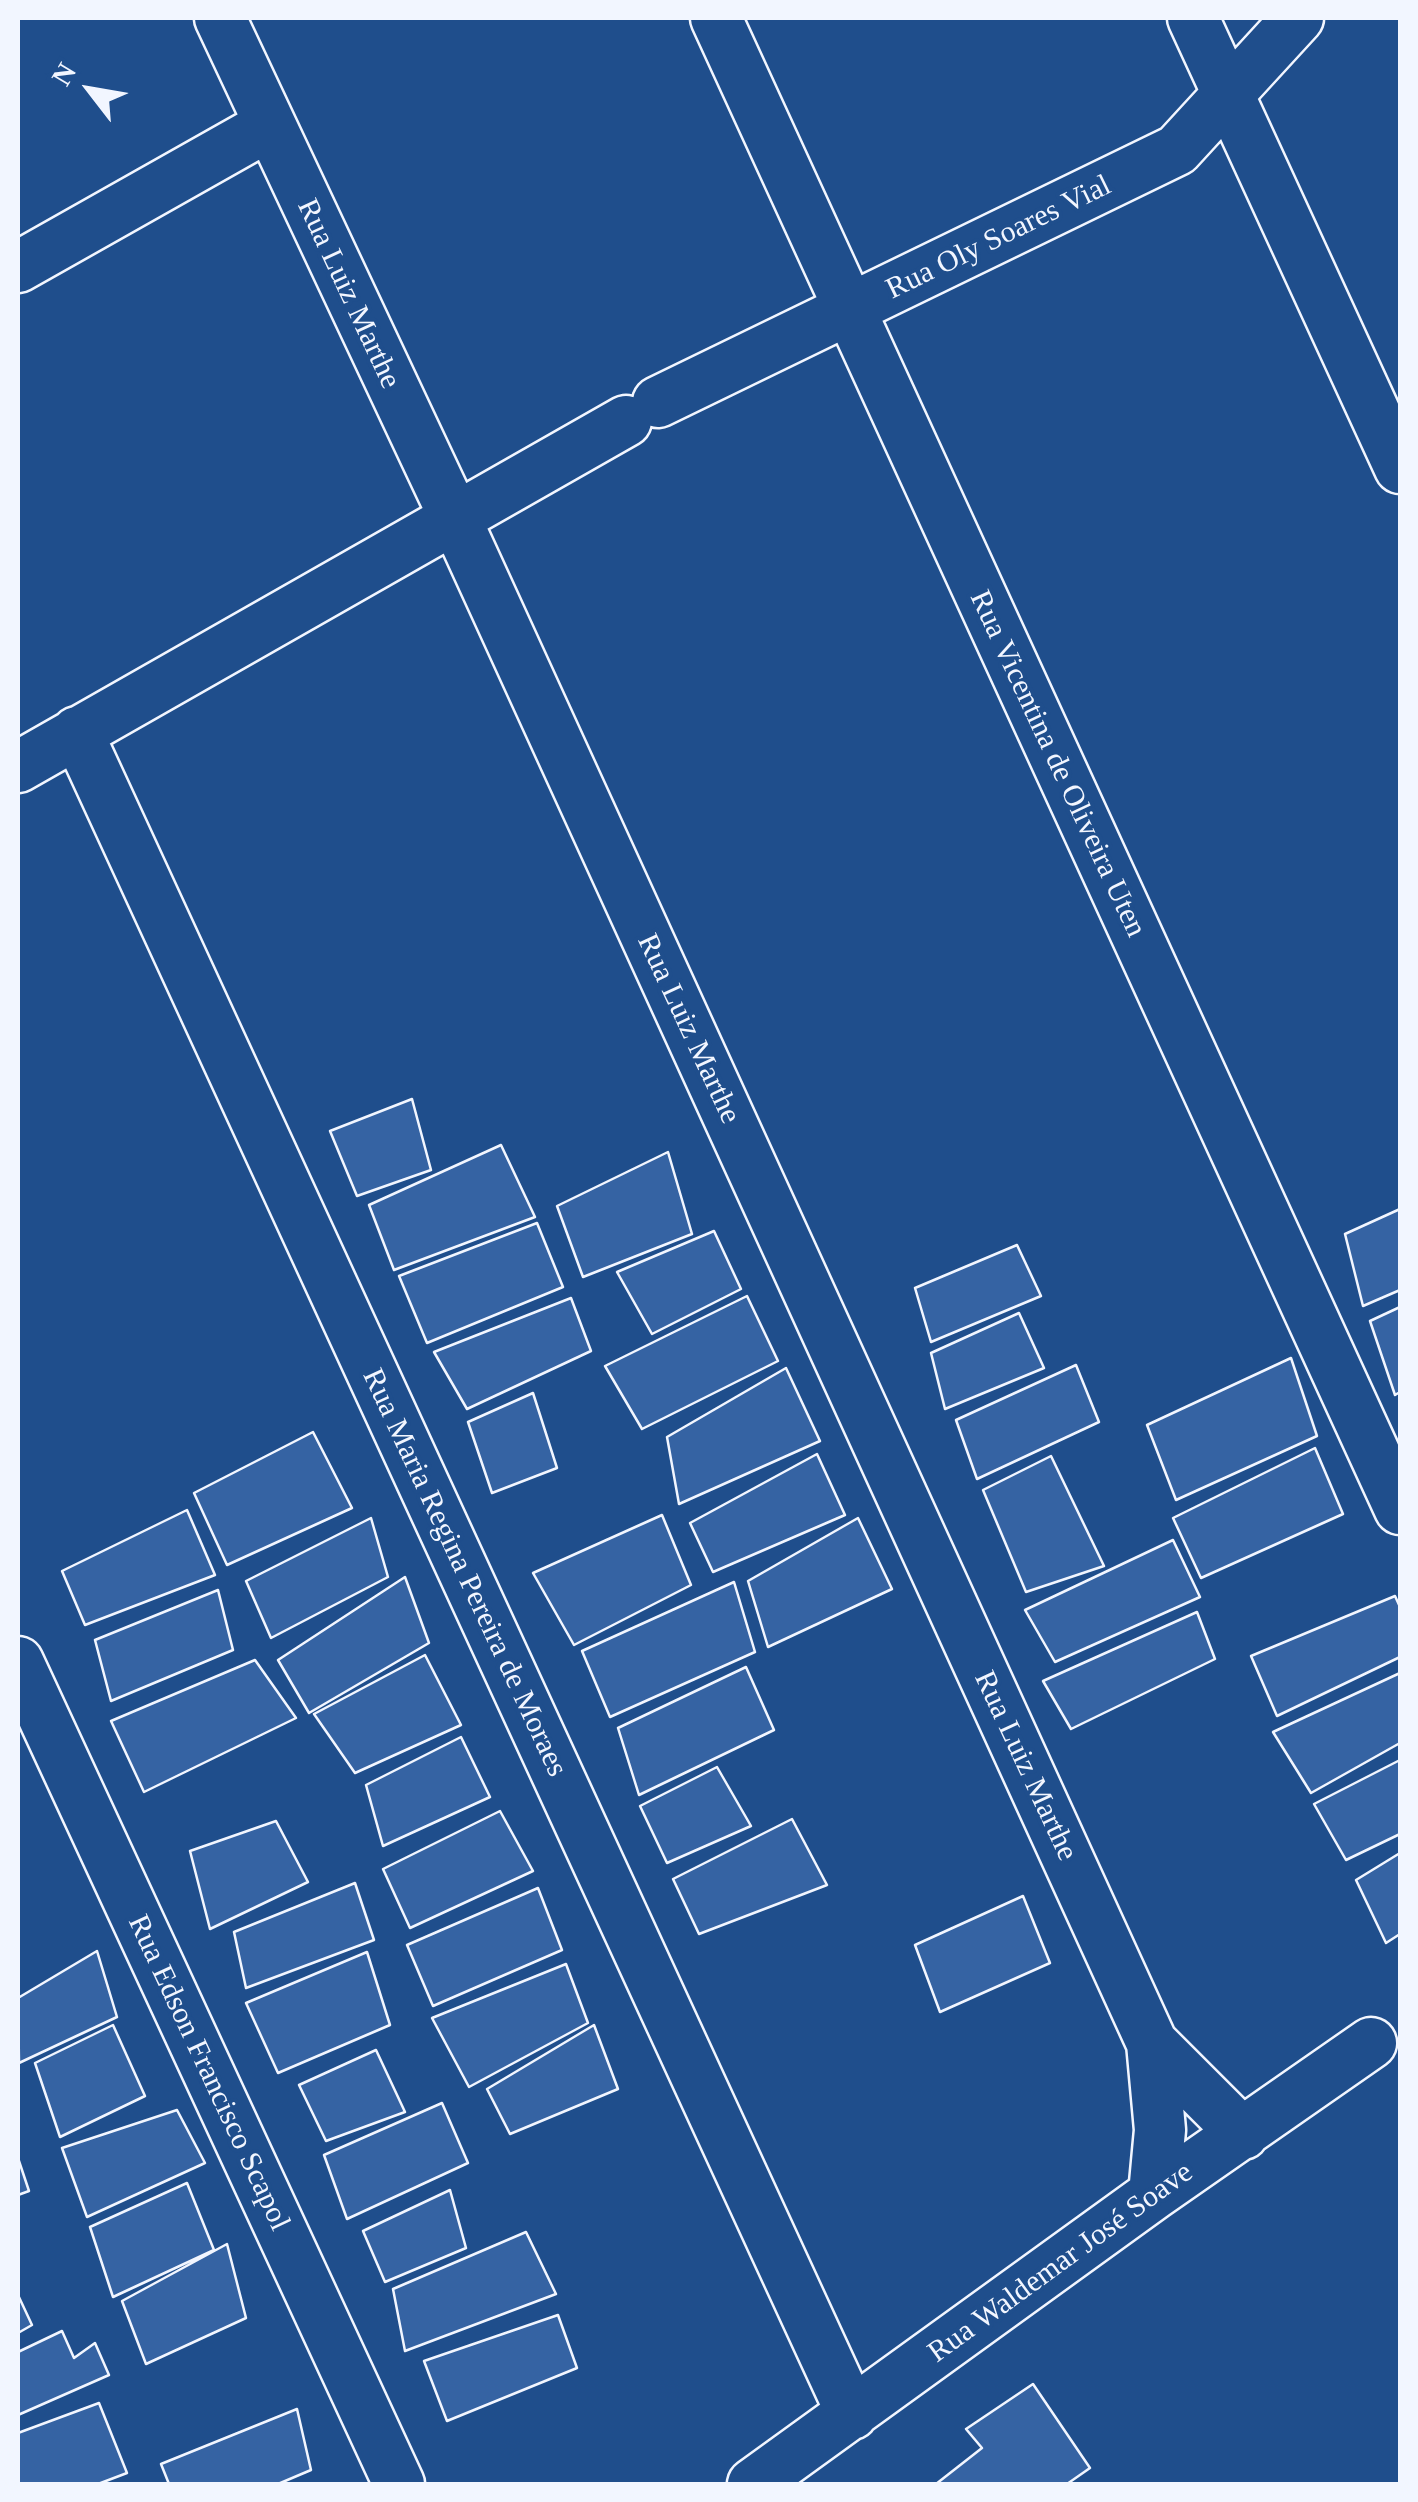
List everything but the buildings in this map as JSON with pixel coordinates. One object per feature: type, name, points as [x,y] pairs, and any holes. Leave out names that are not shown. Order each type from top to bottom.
[{"type":"street","name":"Rua Luiz Marthe","points":[[220,18],[455,518],[1152,2043]]},
{"type":"street","name":"Rua Vicentina de Oliveira Uten","points":[[716,18],[1400,1509]]},
{"type":"street","points":[[1193,18],[1400,468]]},
{"type":"street","name":"Rua Oly Soares Vial","points":[[18,767],[642,411],[1177,150],[1298,18]]},
{"type":"street","points":[[18,267],[268,126]]},
{"type":"street","name":"Rua Maria Regina Pereira de Moraes","points":[[77,732],[852,2414]]},
{"type":"street","name":"Rua Edson Francisco Scapol","points":[[18,1662],[399,2484]]},
{"type":"street","points":[[1152,2043],[1243,2134]]},
{"type":"street","points":[[1152,2043],[1160,2130],[1154,2194]]},
{"type":"street","name":"Rua Waldemar José Soave","points":[[753,2484],[1154,2194],[1371,2044]]}]
